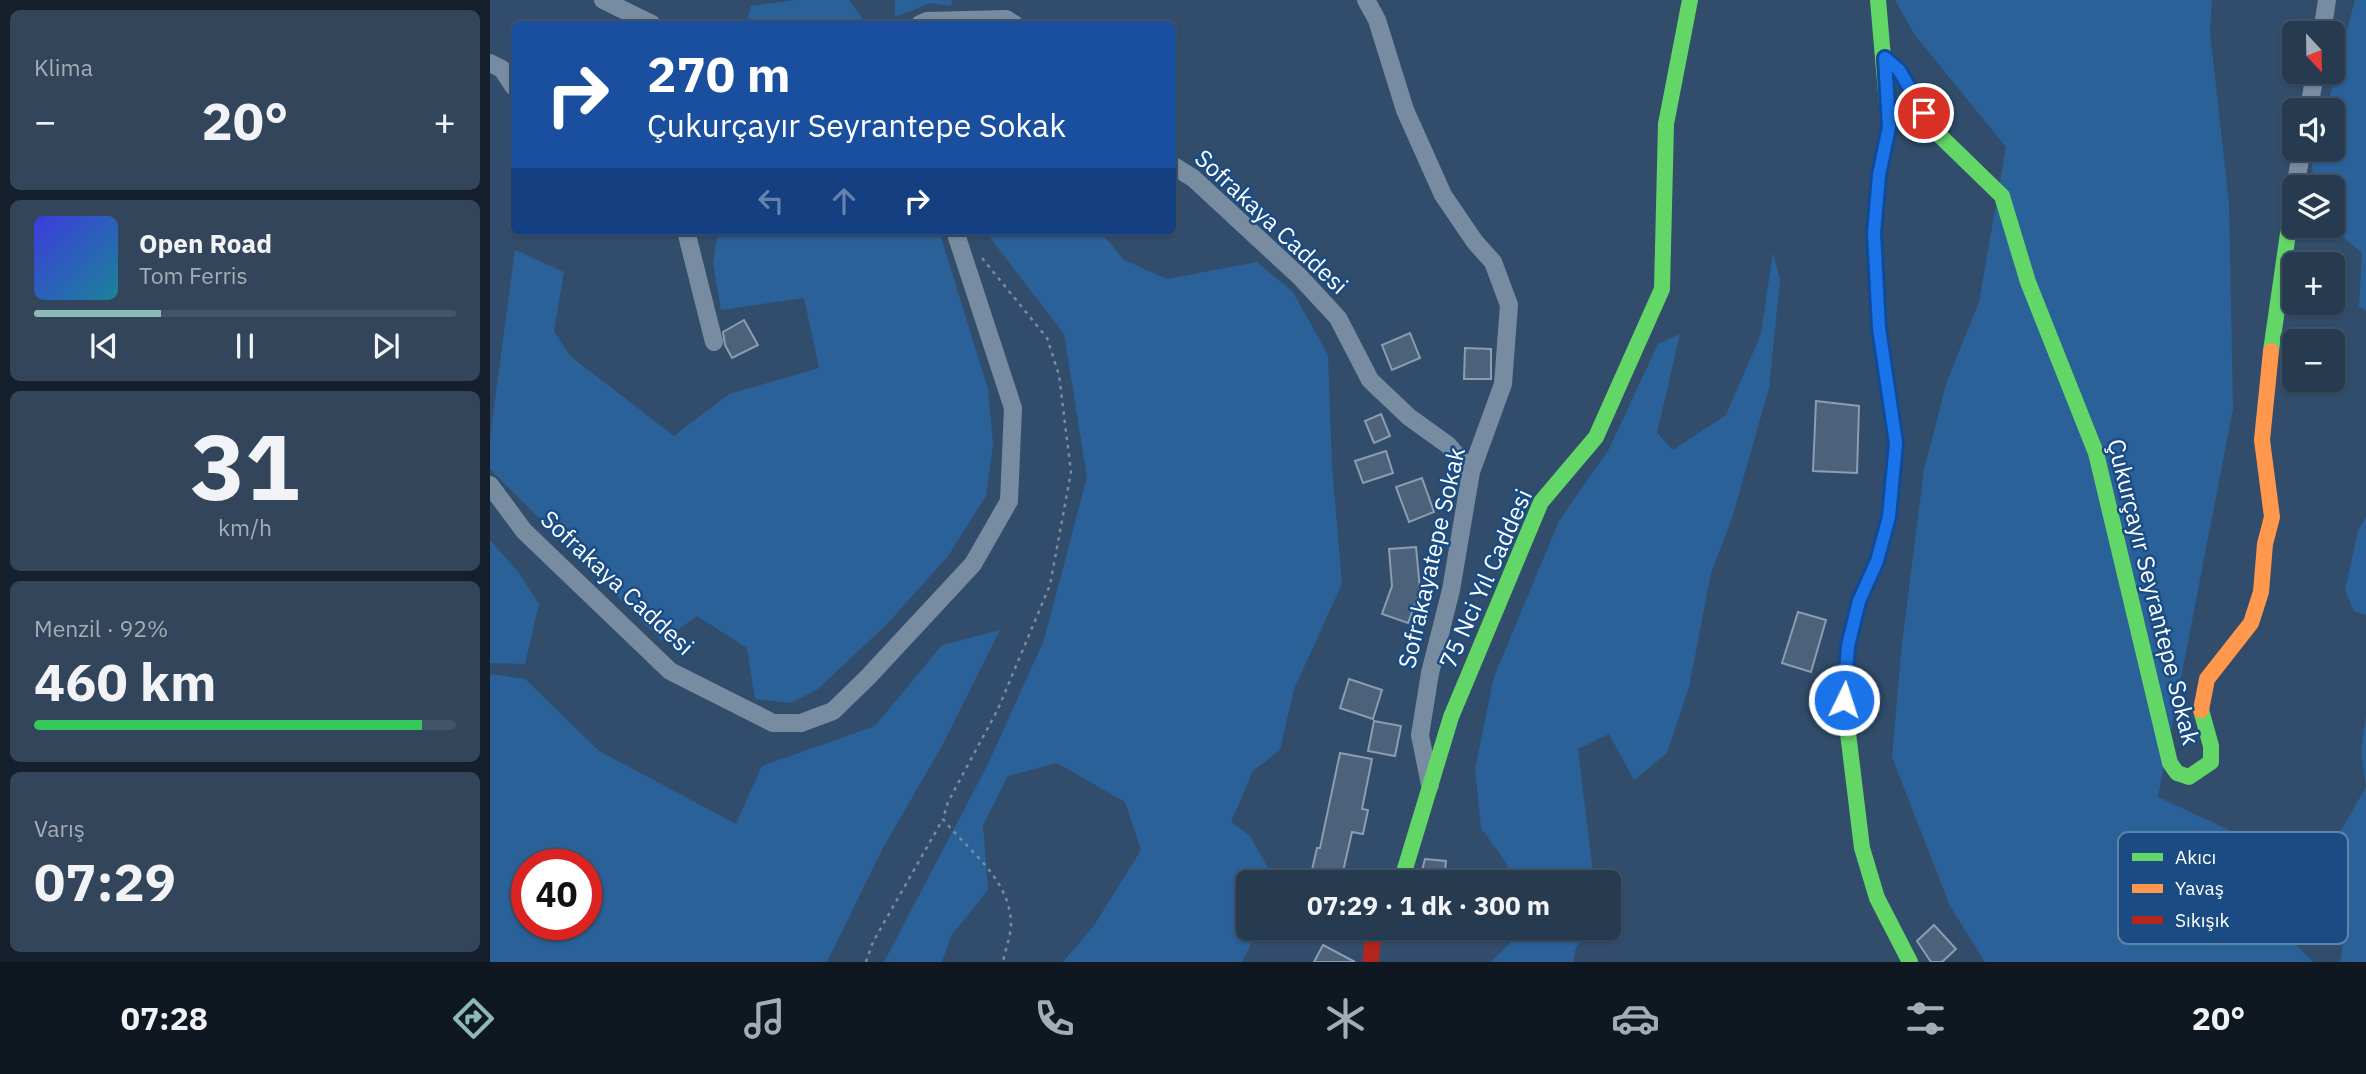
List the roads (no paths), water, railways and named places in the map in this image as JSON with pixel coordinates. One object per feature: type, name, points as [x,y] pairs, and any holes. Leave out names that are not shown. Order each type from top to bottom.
[{"type":"street","points":[[603,0],[646,21]]},
{"type":"street","name":"Sofrakayatepe Sokak","points":[[1366,0],[1377,20],[1405,110],[1443,195],[1475,242],[1493,262],[1509,304],[1503,384],[1471,472],[1420,735],[1430,785]]},
{"type":"street","name":"75 Nci Yıl Caddesi","points":[[1405,870],[1451,717],[1541,502],[1596,437],[1662,289],[1666,124],[1690,0]]},
{"type":"street","points":[[1878,0],[1889,127],[1879,175],[1874,233],[1879,328],[1896,443],[1889,517],[1877,561],[1856,612],[1848,646],[1844,700],[1862,848],[1877,898],[1910,962]]},
{"type":"street","points":[[2324,21],[2327,0]]},
{"type":"street","points":[[927,21],[1009,21]]},
{"type":"street","name":"Çukurçayır Seyrantepe Sokak","points":[[1885,58],[1899,70],[1932,128],[2002,196],[2028,282],[2096,453],[2170,763],[2178,773],[2189,777],[2211,762],[2211,746],[2202,722],[2201,709],[2207,679],[2251,623],[2261,592],[2265,544],[2272,517],[2262,440],[2263,407],[2288,238]]},
{"type":"street","points":[[490,63],[502,69],[511,82]]},
{"type":"street","name":"Sofrakaya Caddesi","points":[[1176,167],[1193,178],[1300,277],[1338,318],[1370,380],[1409,417],[1448,445],[1471,472]]},
{"type":"street","points":[[687,235],[714,342]]},
{"type":"street","name":"Sofrakaya Caddesi","points":[[490,485],[524,531],[670,671],[773,723],[801,723],[833,710],[868,677],[973,564],[1009,501],[1013,408],[956,235]]},
{"type":"street","points":[[1371,962],[1374,940]]}]
